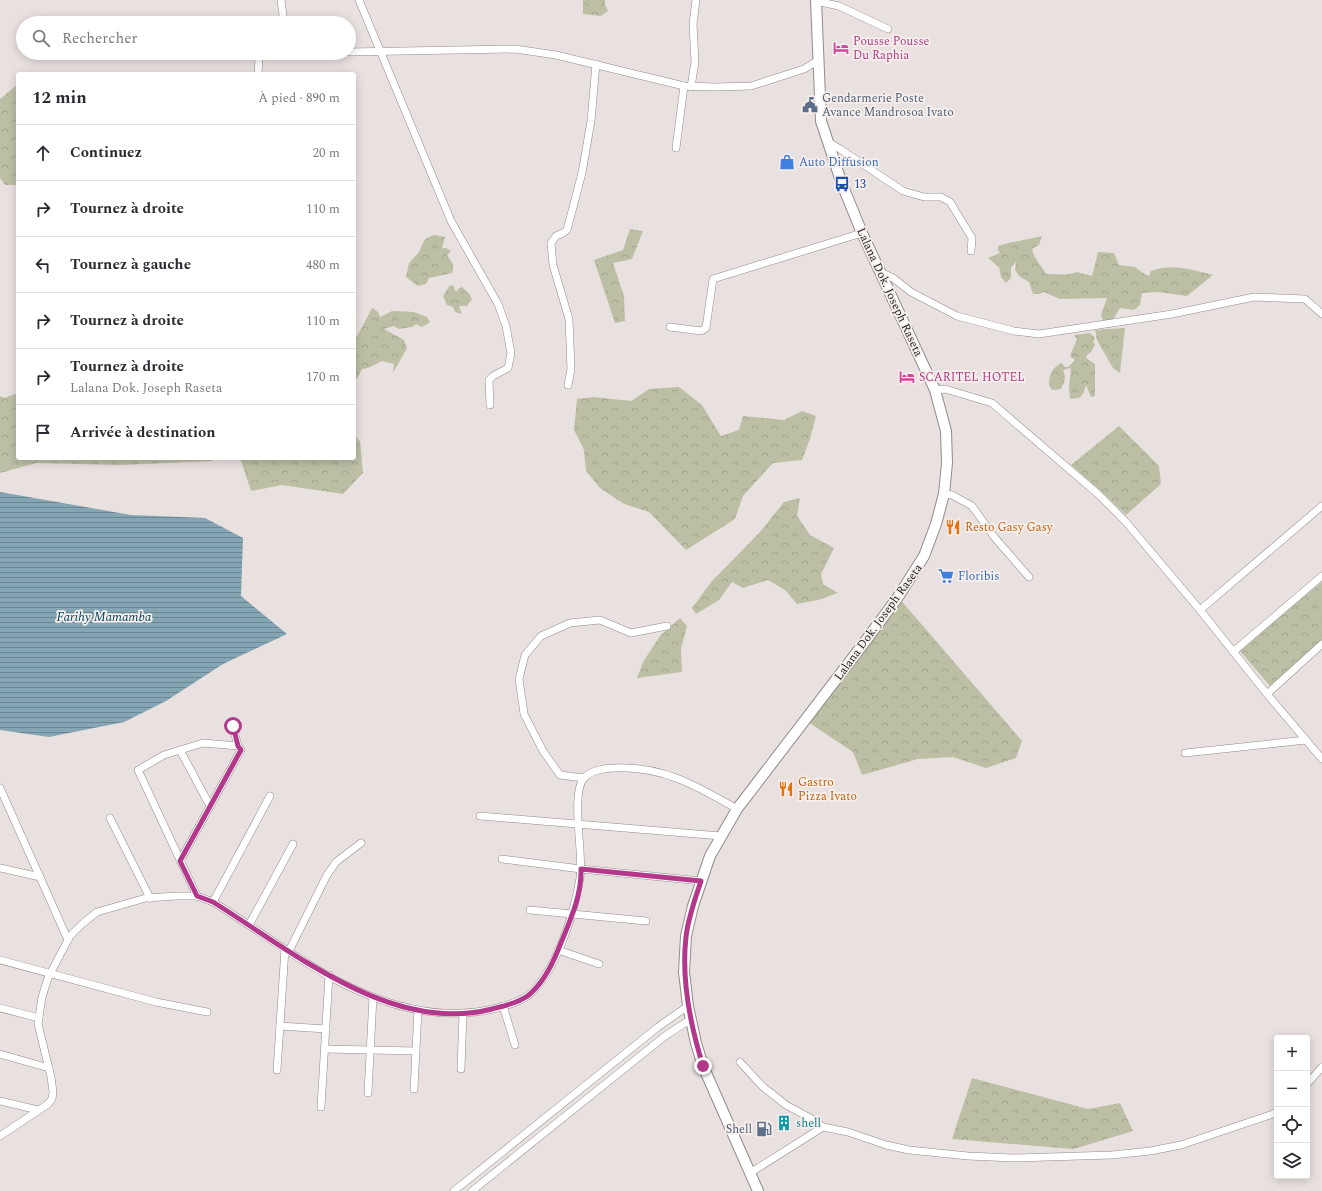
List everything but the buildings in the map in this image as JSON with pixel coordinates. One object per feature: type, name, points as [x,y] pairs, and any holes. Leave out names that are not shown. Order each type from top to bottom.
[{"type":"main road","name":"Lalana Dok. Joseph Raseta","points":[[758,1191],[703,1066],[688,1006],[684,972],[686,936],[693,906],[710,856],[737,809],[898,597],[924,556],[936,524],[944,494],[947,463],[946,431],[935,390],[862,233],[842,184],[821,121],[817,61],[816,0]]},
{"type":"street","points":[[281,0],[283,16]]},
{"type":"street","points":[[359,0],[451,221],[498,304],[506,326],[511,353],[508,368],[493,376],[489,380],[490,405]]},
{"type":"street","points":[[676,148],[688,86],[695,62],[693,24],[696,0]]},
{"type":"street","points":[[816,0],[839,6],[888,29]]},
{"type":"street","points":[[356,52],[515,49],[556,55],[688,86],[751,86],[804,69],[817,61]]},
{"type":"street","points":[[258,72],[259,60]]},
{"type":"street","points":[[568,385],[571,368],[569,319],[553,265],[551,243],[556,236],[567,230],[582,173],[591,121],[596,64]]},
{"type":"street","points":[[828,142],[903,191],[924,197],[941,198],[950,202],[972,238],[971,251]]},
{"type":"street","points":[[670,327],[701,331],[706,328],[714,279],[862,233]]},
{"type":"street","points":[[880,272],[893,278],[911,292],[957,316],[1014,331],[1040,334],[1172,314],[1254,297],[1306,299],[1322,314]]},
{"type":"street","points":[[935,390],[945,389],[992,403],[1098,494],[1125,521],[1322,759]]},
{"type":"street","points":[[944,494],[952,495],[972,506],[995,538],[1028,577]]},
{"type":"street","points":[[1200,610],[1322,506]]},
{"type":"street","points":[[1233,652],[1322,576]]},
{"type":"street","points":[[584,778],[560,775],[543,751],[524,714],[518,679],[525,655],[541,636],[570,623],[600,620],[631,633],[667,626]]},
{"type":"street","points":[[1267,694],[1322,644]]},
{"type":"street","points":[[180,861],[241,750],[238,746],[233,726]]},
{"type":"street","points":[[1185,753],[1306,740]]},
{"type":"street","points":[[197,896],[138,770],[164,755],[203,743],[238,746]]},
{"type":"street","points":[[180,750],[210,806]]},
{"type":"street","points":[[0,1136],[48,1104],[52,1099],[53,1092],[49,1068],[38,1024],[42,997],[51,973],[68,940],[82,924],[97,912],[150,898],[197,896],[213,902],[287,950],[329,975],[374,997],[429,1012],[480,1012],[503,1006],[530,994],[542,980],[555,959],[577,900],[581,869],[577,802],[580,787],[584,778],[592,773],[606,768],[637,768],[656,771],[699,787],[737,809]]},
{"type":"street","points":[[0,788],[68,940]]},
{"type":"street","points":[[213,902],[270,796]]},
{"type":"street","points":[[480,816],[721,836]]},
{"type":"street","points":[[110,818],[150,898]]},
{"type":"street","points":[[277,1070],[287,950],[327,875],[336,862],[361,843]]},
{"type":"street","points":[[249,926],[293,844]]},
{"type":"street","points":[[502,859],[581,869],[701,881]]},
{"type":"street","points":[[0,868],[40,877]]},
{"type":"street","points":[[530,910],[646,921]]},
{"type":"street","points":[[558,950],[600,964]]},
{"type":"street","points":[[0,960],[156,1002],[207,1012]]},
{"type":"street","points":[[321,1107],[329,975]]},
{"type":"street","points":[[368,1093],[374,997]]},
{"type":"street","points":[[503,1006],[515,1044]]},
{"type":"street","points":[[454,1191],[658,1027],[688,1006]]},
{"type":"street","points":[[0,1008],[39,1018]]},
{"type":"street","points":[[414,1089],[418,1010]]},
{"type":"street","points":[[461,1069],[463,1013]]},
{"type":"street","points":[[472,1191],[665,1036],[691,1019]]},
{"type":"street","points":[[280,1026],[326,1029]]},
{"type":"street","points":[[325,1049],[416,1051]]},
{"type":"street","points":[[0,1054],[49,1068]]},
{"type":"street","points":[[740,1062],[762,1086],[786,1106],[812,1119],[823,1127],[848,1132],[886,1146],[968,1156],[1013,1158],[1112,1155],[1150,1151],[1181,1144],[1274,1114]]},
{"type":"street","points":[[1310,1081],[1322,1067]]},
{"type":"street","points":[[0,1101],[38,1110]]},
{"type":"street","points":[[750,1173],[823,1127]]},
{"type":"green space","points":[[583,0],[605,0],[605,5],[608,11],[601,16],[583,14]]},
{"type":"green space","points":[[16,86],[16,185],[5,185],[0,178],[0,99]]},
{"type":"green space","points":[[630,229],[643,231],[632,259],[613,263],[624,296],[625,321],[615,323],[594,260],[623,250]]},
{"type":"green space","points":[[434,235],[445,237],[442,248],[446,248],[451,251],[447,256],[452,264],[453,271],[452,273],[429,278],[426,284],[418,286],[406,277],[409,263],[419,252],[425,239]]},
{"type":"green space","points":[[1042,236],[1039,245],[1032,249],[1036,259],[1046,274],[1066,274],[1077,272],[1092,276],[1098,252],[1114,253],[1119,265],[1135,267],[1149,276],[1151,271],[1174,267],[1190,269],[1213,275],[1187,296],[1159,292],[1142,293],[1140,305],[1134,310],[1120,308],[1112,321],[1103,321],[1101,315],[1107,298],[1060,299],[1044,292],[1033,294],[1029,282],[1019,276],[1015,270],[1016,262],[1011,267],[1011,278],[1006,283],[1001,277],[999,267],[988,258],[1000,253],[998,246]]},
{"type":"green space","points":[[450,285],[454,286],[455,291],[462,287],[472,299],[467,306],[459,306],[462,314],[455,312],[453,307],[447,305],[443,296]]},
{"type":"green space","points":[[372,308],[378,312],[380,317],[392,311],[414,312],[427,317],[430,322],[422,327],[416,324],[412,327],[399,329],[393,326],[384,329],[404,340],[407,348],[393,373],[394,364],[382,361],[368,368],[362,369],[356,379],[356,338]]},
{"type":"green space","points":[[1125,328],[1120,373],[1113,368],[1097,340],[1095,330]]},
{"type":"green space","points":[[1090,333],[1095,338],[1093,341],[1095,345],[1086,358],[1095,364],[1095,396],[1091,397],[1086,385],[1083,394],[1079,398],[1070,399],[1069,388],[1071,368],[1063,371],[1065,378],[1061,389],[1052,390],[1049,385],[1050,375],[1055,367],[1061,363],[1065,367],[1068,367],[1075,360],[1070,356],[1077,339],[1074,335]]},
{"type":"green space","points":[[679,387],[702,405],[721,436],[739,430],[743,416],[784,420],[802,411],[816,416],[810,439],[802,460],[773,463],[743,496],[735,519],[686,550],[649,512],[624,504],[600,488],[586,471],[584,450],[574,430],[577,399],[594,397],[631,401],[649,389]]},
{"type":"green space","points":[[16,394],[16,460],[212,460],[121,465],[36,463],[0,473],[0,396],[4,398]]},
{"type":"green space","points":[[1119,426],[1159,466],[1161,484],[1126,515],[1071,465]]},
{"type":"green space","points":[[356,436],[360,441],[363,473],[343,494],[282,485],[251,491],[241,460],[356,460]]},
{"type":"green space","points":[[800,498],[797,516],[810,535],[834,548],[821,574],[823,584],[838,593],[818,600],[797,604],[785,590],[768,580],[743,588],[732,582],[719,600],[696,614],[692,608],[712,581],[760,532],[784,502]]},
{"type":"green space","points":[[1322,582],[1322,640],[1270,686],[1240,651]]},
{"type":"green space","points":[[898,597],[1022,741],[1016,758],[986,768],[953,757],[918,759],[862,775],[853,752],[805,720]]},
{"type":"green space","points":[[680,618],[687,626],[681,649],[682,672],[637,678],[643,662],[660,636]]},
{"type":"green space","points":[[972,1078],[1088,1109],[1120,1103],[1133,1131],[1074,1149],[952,1139]]},
{"type":"water","name":"Farihy Mamamba","points":[[0,492],[131,515],[205,518],[243,538],[241,596],[287,634],[223,664],[166,701],[124,722],[49,737],[0,730]]},
{"type":"place","name":"Pousse Pousse Du Raphia","points":[[841,48]]},
{"type":"place","name":"Gendarmerie Poste Avance Mandrosoa Ivato","points":[[810,105]]},
{"type":"place","name":"Auto Diffusion","points":[[787,162]]},
{"type":"place","name":"13","points":[[842,184]]},
{"type":"place","name":"SCARITEL HOTEL","points":[[907,377]]},
{"type":"place","name":"Resto Gasy Gasy","points":[[953,527]]},
{"type":"place","name":"Floribis","points":[[946,576]]},
{"type":"place","name":"Gastro Pizza Ivato","points":[[786,789]]},
{"type":"place","name":"shell","points":[[784,1123]]},
{"type":"place","name":"Shell","points":[[764,1129]]},
{"type":"route","points":[[233,726],[238,746],[241,750],[180,861],[197,896],[213,902],[306,962],[335,979],[366,994],[411,1009],[429,1012],[461,1013],[480,1012],[509,1005],[530,994],[542,980],[555,959],[577,900],[581,869],[701,881],[686,936],[684,972],[688,1006],[696,1043],[703,1066]]}]
